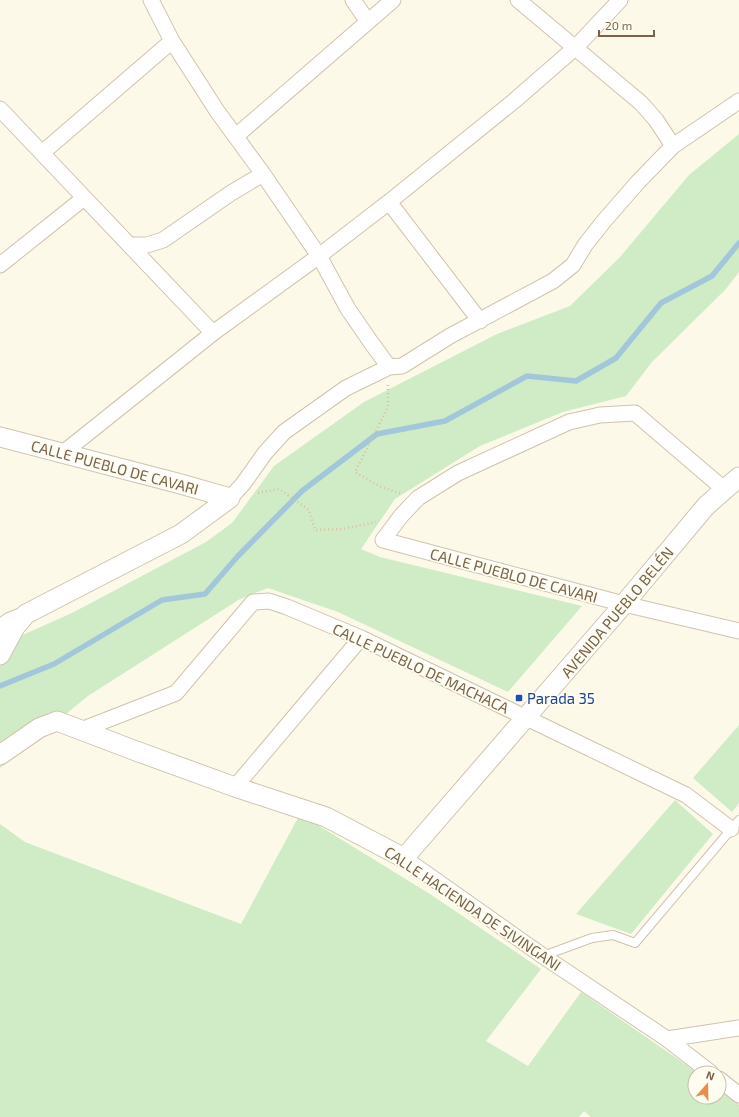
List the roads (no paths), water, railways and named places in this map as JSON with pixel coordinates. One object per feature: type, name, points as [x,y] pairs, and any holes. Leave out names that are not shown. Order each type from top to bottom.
[{"type":"street","points":[[152,0],[172,41],[217,111],[263,174],[319,256],[352,314],[389,367]]},
{"type":"street","points":[[353,0],[368,22]]},
{"type":"street","points":[[236,136],[393,0]]},
{"type":"street","points":[[518,0],[576,47],[641,103],[656,120],[673,146]]},
{"type":"street","points":[[63,453],[213,333],[319,256],[389,202],[514,101],[576,47],[620,0]]},
{"type":"street","points":[[42,153],[172,41]]},
{"type":"street","points":[[0,627],[10,620],[41,608],[181,534],[230,498],[284,432],[346,388],[389,367],[402,366],[450,336],[553,281],[573,265],[585,245],[604,221],[638,182],[673,146],[739,101]]},
{"type":"street","points":[[0,109],[213,333]]},
{"type":"street","points":[[130,245],[147,245],[163,240],[231,192],[263,174]]},
{"type":"street","points":[[0,265],[84,198]]},
{"type":"street","points":[[389,202],[480,321]]},
{"type":"street","name":"CALLE PUEBLO DE CAVARI","points":[[725,490],[635,413],[600,415],[569,422],[458,473],[418,498],[383,540],[624,604],[739,631]]},
{"type":"street","name":"CALLE PUEBLO DE CAVARI","points":[[0,436],[230,498]]},
{"type":"street","name":"AVENIDA PUEBLO BELÉN","points":[[404,858],[527,718],[706,506],[739,477]]},
{"type":"street","name":"CALLE PUEBLO DE MACHACA","points":[[81,730],[176,693],[253,602],[269,601],[361,638],[686,795],[735,824]]},
{"type":"street","points":[[2,647],[15,627],[26,614]]},
{"type":"street","points":[[235,787],[361,638]]},
{"type":"street","name":"CALLE HACIENDA DE SIVINGANI","points":[[0,755],[39,728],[57,721],[235,787],[326,817],[404,858],[543,956],[667,1039],[701,1065]]},
{"type":"street","points":[[667,1039],[739,1028]]},
{"type":"street","points":[[727,1085],[739,1095]]},
{"type":"lane","points":[[543,956],[592,938],[613,935],[635,943],[735,824]]},
{"type":"waterway","points":[[0,686],[54,664],[162,600],[205,594],[238,556],[302,491],[377,434],[445,421],[527,376],[576,381],[616,358],[661,303],[712,276],[739,243]]},
{"type":"place","name":"Parada 35","points":[[519,698]]}]
